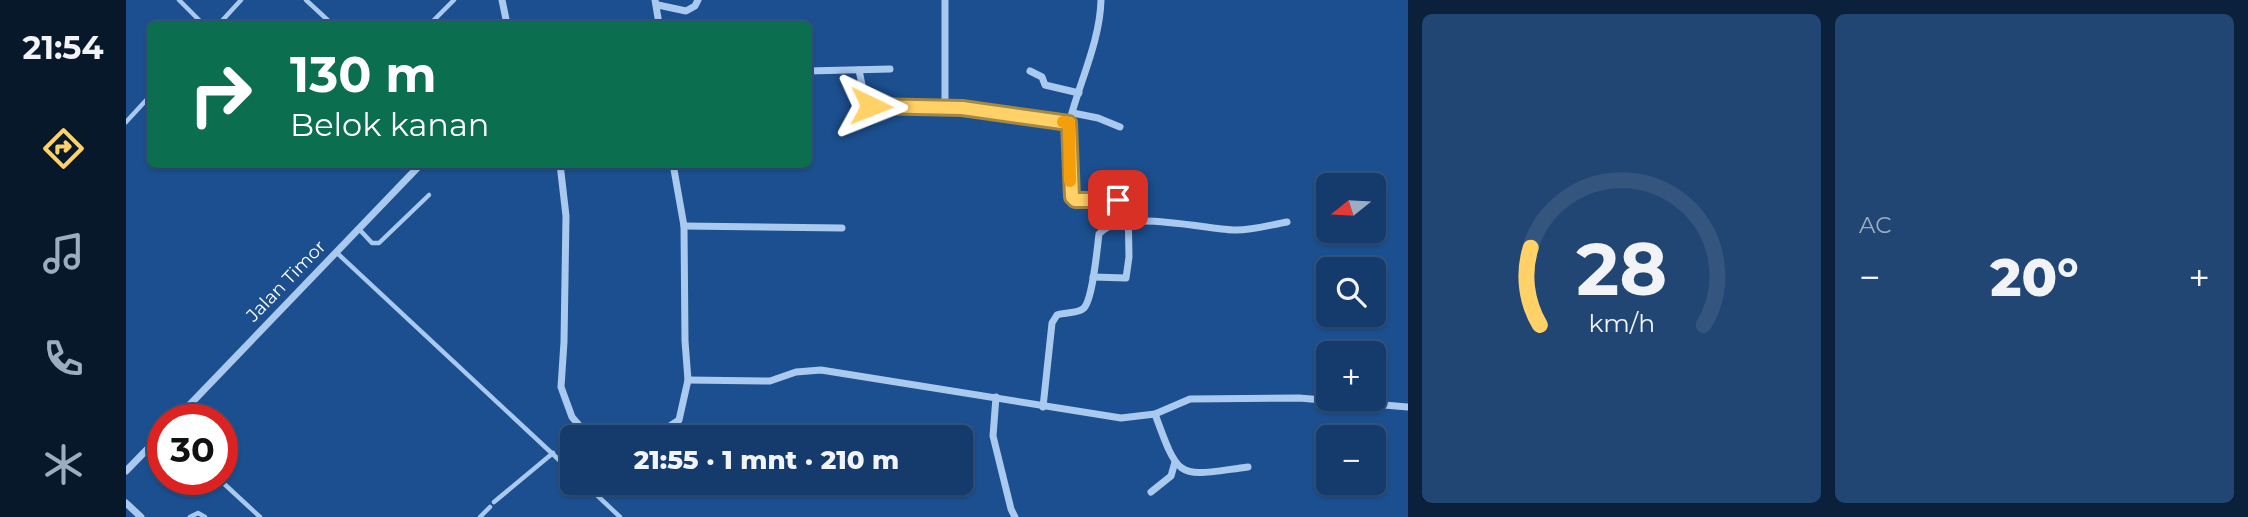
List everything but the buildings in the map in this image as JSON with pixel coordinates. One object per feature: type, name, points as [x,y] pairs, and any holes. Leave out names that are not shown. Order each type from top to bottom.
[{"type":"street","points":[[502,0],[506,21]]},
{"type":"street","points":[[659,21],[657,3],[686,11],[695,6],[698,0]]},
{"type":"street","points":[[945,0],[945,107]]},
{"type":"street","points":[[1093,277],[1126,278],[1129,223],[1125,201],[1075,200],[1072,197],[1069,123],[1101,10],[1101,0]]},
{"type":"street","points":[[812,71],[890,69]]},
{"type":"street","points":[[859,70],[865,100],[871,106],[945,107],[1069,123]]},
{"type":"street","points":[[1030,71],[1042,76],[1045,85],[1079,93]]},
{"type":"street","points":[[1073,113],[1098,118],[1119,127]]},
{"type":"street","name":"Jalan Timor","points":[[190,404],[417,168]]},
{"type":"street","points":[[560,168],[566,216],[561,387],[572,417],[579,425]]},
{"type":"street","points":[[672,425],[679,420],[688,380],[684,226],[674,168]]},
{"type":"street","points":[[1043,407],[1052,323],[1057,316],[1083,309],[1088,301],[1099,234],[1103,229],[1129,223],[1179,222],[1236,231],[1287,222]]},
{"type":"street","points":[[684,226],[842,228]]},
{"type":"street","points":[[688,380],[770,381],[796,372],[821,370],[1121,418],[1155,414],[1190,399],[1208,398],[1299,398],[1408,407]]},
{"type":"street","points":[[996,397],[994,441],[1015,517]]},
{"type":"street","points":[[1155,414],[1174,462],[1181,469],[1198,473],[1248,467]]},
{"type":"street","points":[[126,471],[147,449]]},
{"type":"street","points":[[1151,492],[1171,476],[1174,462]]},
{"type":"street","points":[[126,503],[141,517]]},
{"type":"lane","points":[[179,0],[200,21]]},
{"type":"lane","points":[[222,21],[241,0]]},
{"type":"lane","points":[[306,0],[329,21]]},
{"type":"lane","points":[[433,21],[454,0]]},
{"type":"lane","points":[[126,122],[147,99]]},
{"type":"lane","points":[[358,229],[372,243],[379,243],[429,195]]},
{"type":"lane","points":[[336,251],[560,460]]},
{"type":"lane","points":[[480,517],[553,453]]},
{"type":"lane","points":[[236,495],[260,517]]},
{"type":"lane","points":[[597,495],[620,517]]},
{"type":"lane","points":[[190,517],[198,513],[205,517]]},
{"type":"slow traffic","points":[[1063,122],[1069,123],[1070,181]]},
{"type":"route","points":[[871,106],[962,108],[1069,123],[1072,197],[1075,200],[1118,200]]}]
